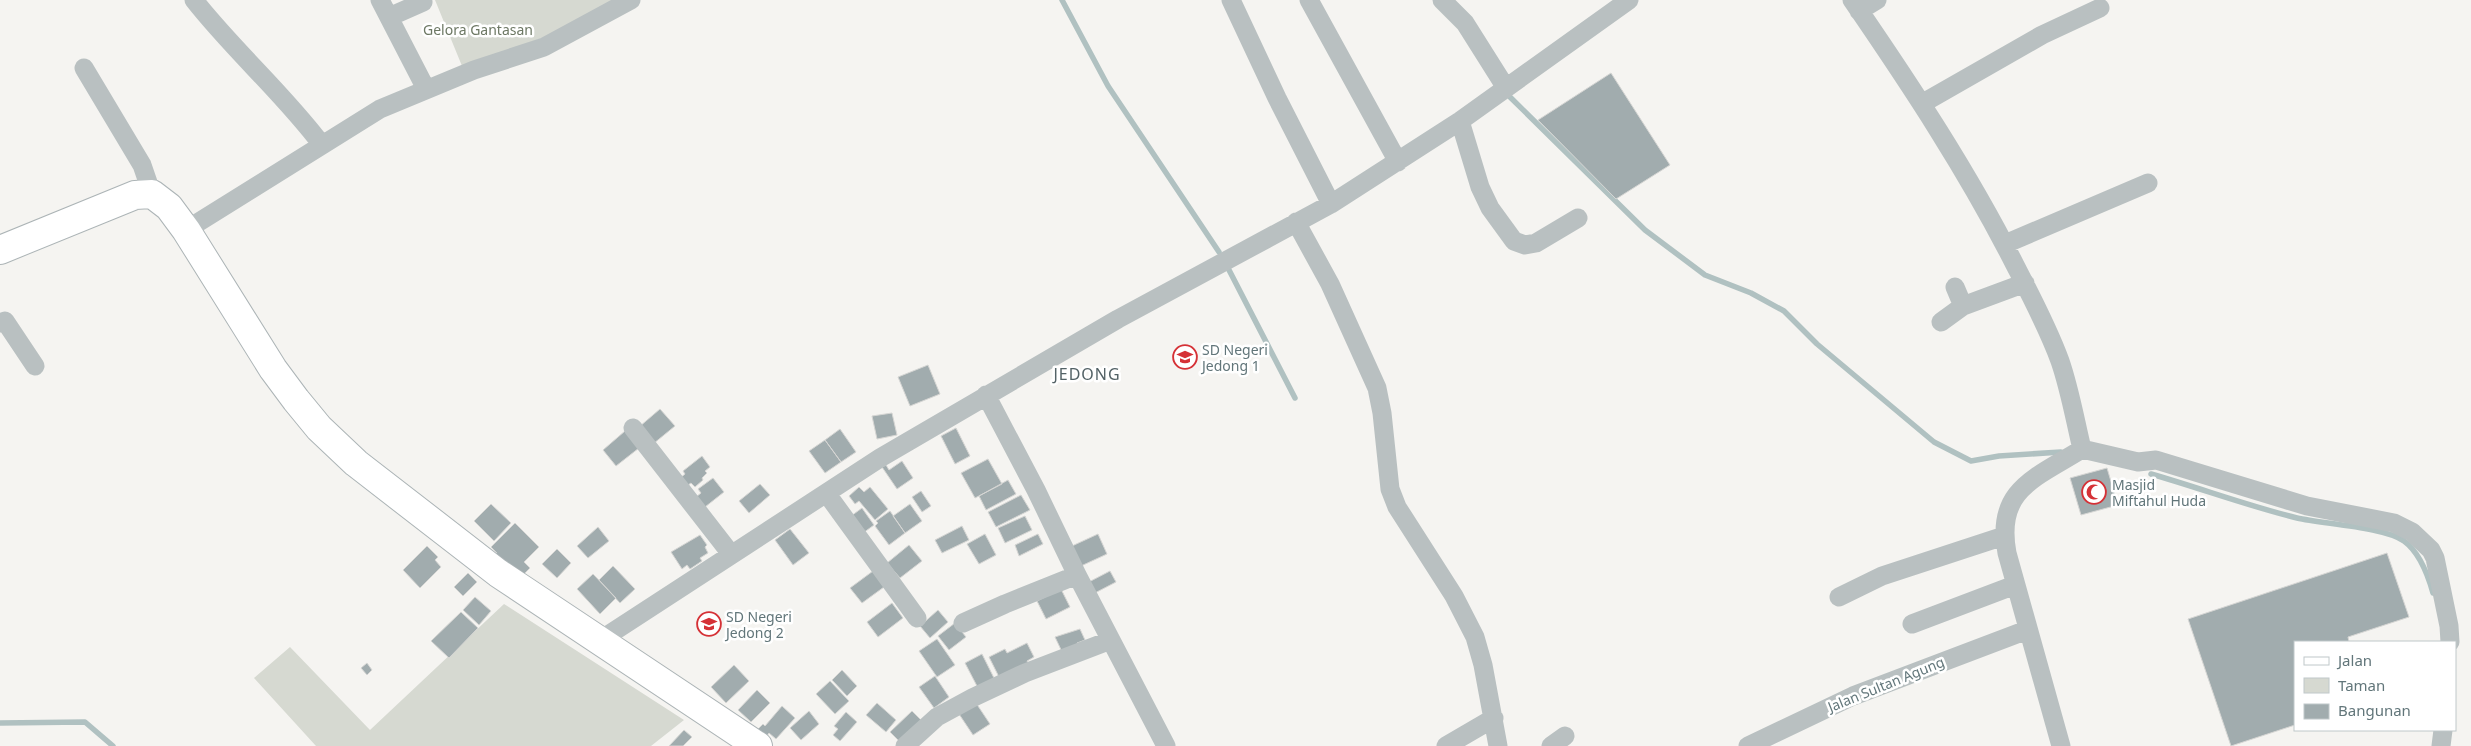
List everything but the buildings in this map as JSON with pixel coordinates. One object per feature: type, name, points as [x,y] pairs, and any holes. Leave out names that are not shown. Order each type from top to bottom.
[{"type":"street","points":[[194,0],[248,62],[297,112],[322,145]]},
{"type":"street","points":[[380,0],[426,89]]},
{"type":"street","points":[[186,230],[380,109],[426,89],[544,47],[631,0]]},
{"type":"street","points":[[1231,0],[1276,98],[1331,204]]},
{"type":"street","points":[[1309,0],[1398,162]]},
{"type":"street","points":[[1442,0],[1465,23],[1506,88]]},
{"type":"street","points":[[1877,0],[1856,6],[1923,103],[2005,244],[2025,283],[2059,359],[2071,396],[2082,449]]},
{"type":"street","points":[[389,17],[424,2]]},
{"type":"street","points":[[599,640],[880,458],[986,395],[1223,260],[1331,204],[1460,121],[1623,2]]},
{"type":"street","points":[[1923,103],[2042,35],[2100,8]]},
{"type":"street","points":[[84,68],[142,164],[152,194]]},
{"type":"street","points":[[1460,121],[1480,187],[1490,208],[1514,241],[1525,245],[1536,243],[1578,218]]},
{"type":"street","points":[[2005,244],[2148,182]]},
{"type":"street","points":[[0,250],[122,199],[145,193],[152,194],[169,207],[186,230],[273,369],[319,428],[356,463],[398,498],[498,574],[758,746]]},
{"type":"street","points":[[1296,222],[1330,284],[1377,388],[1382,413],[1390,489],[1397,507],[1454,596],[1475,637],[1494,718],[1498,746]]},
{"type":"street","points":[[1942,322],[1964,306],[2025,283]]},
{"type":"street","points":[[1955,287],[1964,306]]},
{"type":"street","points":[[0,323],[5,321],[35,366]]},
{"type":"street","points":[[986,395],[1166,746]]},
{"type":"street","points":[[633,428],[731,554]]},
{"type":"street","points":[[2061,746],[2015,585],[2004,536],[2004,520],[2010,503],[2024,485],[2082,449],[2138,462],[2156,460],[2307,506],[2394,523],[2412,532],[2431,550],[2435,558],[2449,626],[2450,641]]},
{"type":"street","points":[[827,494],[917,618]]},
{"type":"street","points":[[1839,597],[1882,576],[2004,536]]},
{"type":"street","points":[[963,623],[1077,575]]},
{"type":"street","points":[[1912,624],[2015,585]]},
{"type":"street","name":"Jalan Sultan Agung","points":[[1748,746],[1853,696],[2027,630]]},
{"type":"street","points":[[905,746],[937,717],[972,698],[1025,673],[1111,640]]},
{"type":"street","points":[[1446,746],[1494,718]]},
{"type":"street","points":[[2441,746],[2443,731]]},
{"type":"green space","name":"Gelora Gantasan","points":[[435,0],[618,0],[548,36],[462,66]]},
{"type":"green space","points":[[504,604],[684,720],[651,746],[316,746],[254,678],[290,647],[370,730]]},
{"type":"waterway","points":[[1062,0],[1108,86],[1219,252]]},
{"type":"waterway","points":[[1510,97],[1645,230],[1705,275],[1751,293],[1784,311],[1817,344],[1934,442],[1971,461],[1999,456],[2061,452]]},
{"type":"waterway","points":[[1228,268],[1295,398]]},
{"type":"waterway","points":[[2151,474],[2297,518],[2369,529],[2395,536],[2404,541],[2414,551],[2426,572],[2433,593]]},
{"type":"waterway","points":[[0,723],[85,722],[113,746]]},
{"type":"place","name":"SD Negeri Jedong 1","points":[[1185,357]]},
{"type":"place","name":"Masjid Miftahul Huda","points":[[2094,492]]},
{"type":"place","name":"SD Negeri Jedong 2","points":[[709,624]]},
{"type":"district","name":"JEDONG","points":[[1087,374]]}]
